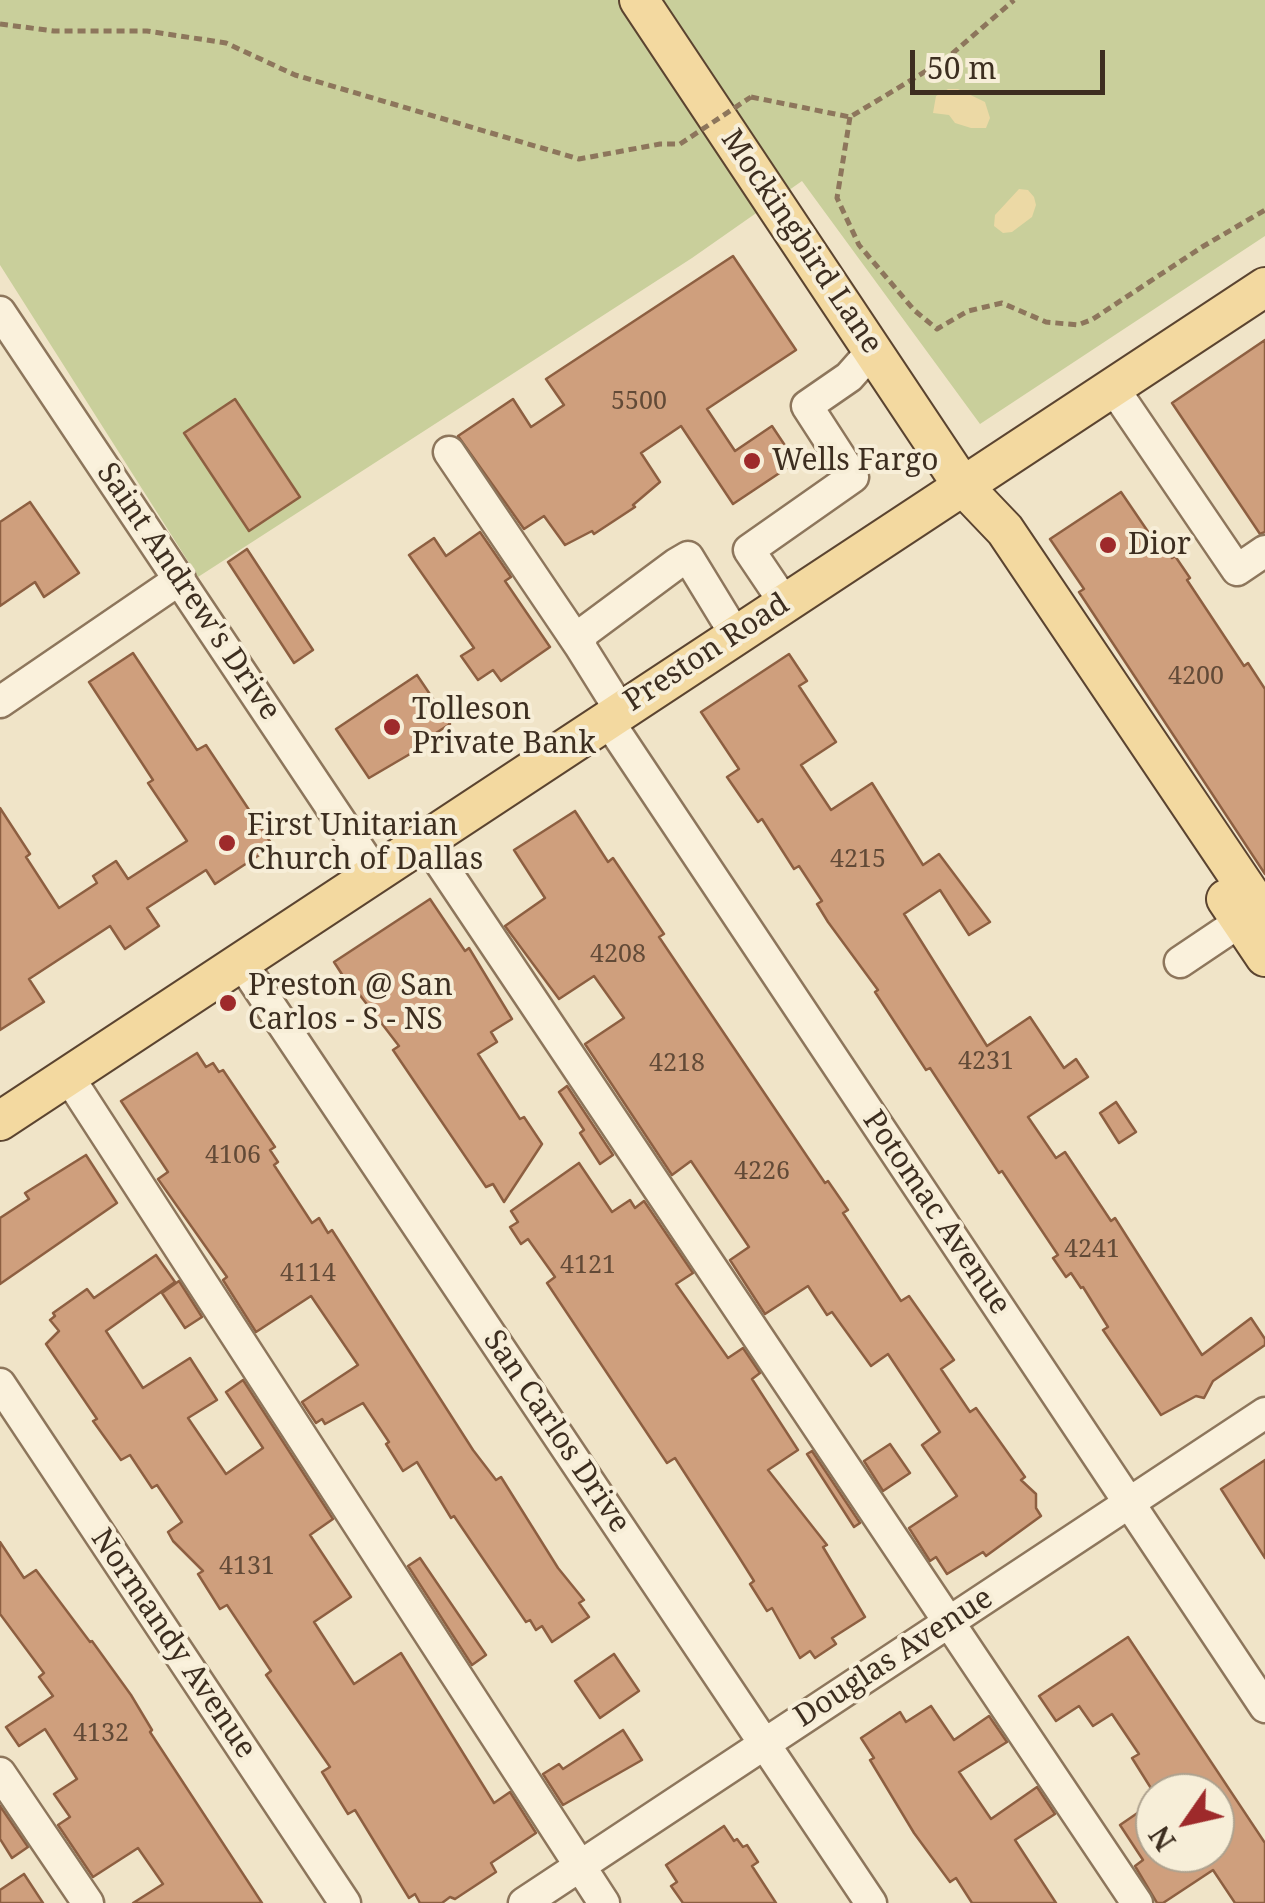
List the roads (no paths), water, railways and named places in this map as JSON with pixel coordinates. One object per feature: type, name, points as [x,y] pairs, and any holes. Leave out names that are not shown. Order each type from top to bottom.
[{"type":"main road","name":"Mockingbird Lane","points":[[639,0],[962,484],[985,544],[1255,915],[1265,957]]},
{"type":"main road","name":"Preston Road","points":[[0,1121],[1265,287]]},
{"type":"street","name":"Saint Andrew's Drive","points":[[0,312],[375,873]]},
{"type":"street","points":[[784,602],[749,550],[853,477],[807,406],[849,377],[873,350]]},
{"type":"street","points":[[1112,386],[1237,570],[1265,551]]},
{"type":"street","name":"Potomac Avenue","points":[[449,452],[580,646],[614,715],[1128,1504],[1265,1707]]},
{"type":"street","points":[[580,646],[583,633],[688,558],[735,634]]},
{"type":"street","points":[[0,702],[180,579]]},
{"type":"street","points":[[425,840],[1138,1903]]},
{"type":"street","points":[[1180,962],[1255,915]]},
{"type":"street","name":"San Carlos Drive","points":[[241,962],[870,1903]]},
{"type":"street","points":[[68,1076],[604,1903]]},
{"type":"street","name":"Normandy Avenue","points":[[0,1384],[346,1903]]},
{"type":"street","name":"Douglas Avenue","points":[[524,1903],[1265,1413]]},
{"type":"street","points":[[0,1774],[88,1903]]},
{"type":"place","name":"Wells Fargo","points":[[752,461]]},
{"type":"place","name":"Dior","points":[[1108,545]]},
{"type":"place","name":"Tolleson Private Bank","points":[[392,727]]},
{"type":"place","name":"First Unitarian Church of Dallas","points":[[227,843]]},
{"type":"place","name":"Preston @ San Carlos - S - NS","points":[[228,1003]]}]
